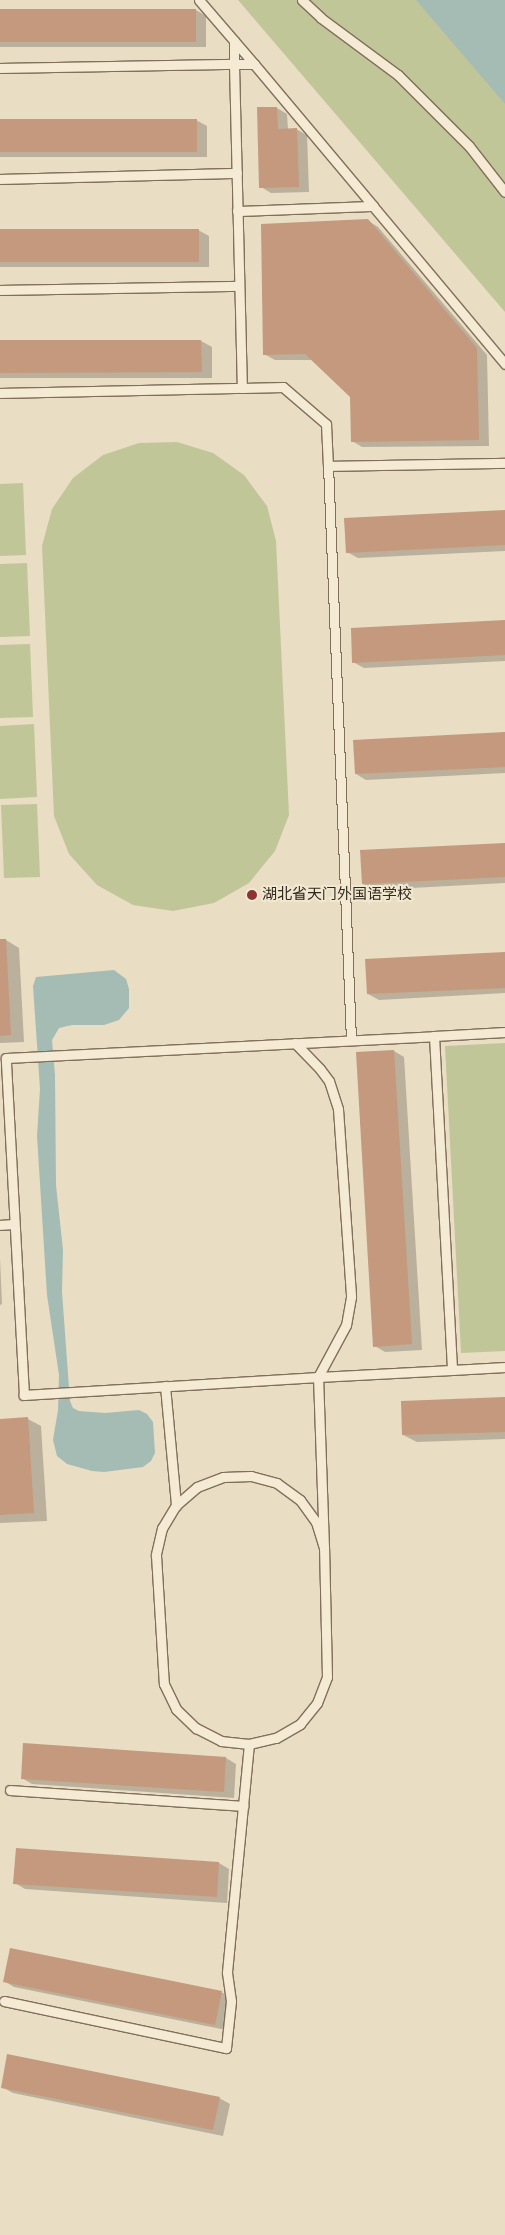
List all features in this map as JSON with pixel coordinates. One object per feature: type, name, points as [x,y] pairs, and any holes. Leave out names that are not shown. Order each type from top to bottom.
[{"type":"lane","points":[[199,0],[505,364]]},
{"type":"lane","points":[[302,0],[321,18],[398,75],[469,146],[505,192]]},
{"type":"lane","points":[[234,41],[242,388]]},
{"type":"lane","points":[[0,68],[254,64]]},
{"type":"lane","points":[[0,179],[237,173]]},
{"type":"lane","points":[[238,211],[373,206]]},
{"type":"lane","points":[[0,290],[239,286]]},
{"type":"lane","points":[[0,393],[283,387],[326,424],[352,1040]]},
{"type":"lane","points":[[328,466],[505,463]]},
{"type":"lane","points":[[505,1032],[6,1058],[24,1395],[505,1367]]},
{"type":"lane","points":[[434,1036],[452,1370]]},
{"type":"lane","points":[[295,1043],[329,1081],[338,1109],[352,1297],[346,1325],[318,1377],[324,1548],[328,1677],[317,1703],[300,1724],[276,1738],[249,1744],[221,1741],[196,1728],[176,1709],[164,1684],[156,1555],[162,1528],[176,1505],[197,1487],[223,1477],[250,1476],[277,1484],[300,1500],[316,1522],[324,1548]]},
{"type":"lane","points":[[0,1225],[14,1224]]},
{"type":"lane","points":[[165,1386],[176,1505]]},
{"type":"lane","points":[[4,2000],[226,2048],[231,2001],[227,1972],[249,1744]]},
{"type":"lane","points":[[10,1790],[243,1806]]},
{"type":"green space","points":[[238,0],[505,0],[505,312]]},
{"type":"green space","points":[[177,442],[213,453],[230,465],[244,475],[267,506],[276,541],[289,815],[275,851],[249,883],[214,903],[173,911],[133,905],[97,885],[69,854],[54,816],[42,546],[52,509],[73,478],[103,455],[139,443]]},
{"type":"green space","points":[[23,483],[26,555],[0,556],[0,484]]},
{"type":"green space","points":[[27,563],[30,636],[0,637],[0,564]]},
{"type":"green space","points":[[30,644],[33,717],[0,718],[0,645]]},
{"type":"green space","points":[[34,724],[37,797],[0,799],[0,726]]},
{"type":"green space","points":[[37,804],[40,877],[4,878],[1,805]]},
{"type":"green space","points":[[505,1043],[505,1351],[461,1353],[445,1046]]},
{"type":"water","points":[[416,0],[505,0],[505,104]]},
{"type":"water","points":[[114,970],[126,979],[129,989],[129,1008],[119,1020],[104,1025],[72,1025],[59,1028],[52,1040],[55,1075],[56,1185],[63,1250],[62,1292],[70,1401],[73,1408],[79,1411],[105,1413],[139,1410],[147,1414],[153,1422],[155,1453],[151,1461],[143,1467],[104,1472],[92,1471],[67,1464],[57,1456],[53,1440],[58,1410],[59,1375],[47,1295],[37,1136],[40,1089],[33,986],[36,977]]},
{"type":"building","points":[[0,9],[196,9],[196,42],[0,42]]},
{"type":"building","points":[[257,107],[277,107],[278,129],[297,128],[299,187],[259,188]]},
{"type":"building","points":[[0,119],[197,119],[197,152],[0,152]]},
{"type":"building","points":[[368,219],[477,348],[479,440],[351,442],[350,397],[305,354],[263,355],[261,224]]},
{"type":"building","points":[[0,229],[199,229],[199,262],[0,262]]},
{"type":"building","points":[[0,340],[201,340],[202,372],[0,373]]},
{"type":"building","points":[[505,510],[505,545],[346,553],[344,518]]},
{"type":"building","points":[[505,620],[505,655],[352,663],[351,628]]},
{"type":"building","points":[[505,732],[505,767],[355,774],[353,740]]},
{"type":"building","points":[[505,843],[505,877],[362,884],[360,850]]},
{"type":"building","points":[[0,939],[6,939],[11,1035],[0,1036]]},
{"type":"building","points":[[505,952],[505,988],[367,994],[365,959]]},
{"type":"building","points":[[394,1050],[412,1344],[373,1347],[356,1052]]},
{"type":"building","points":[[505,1397],[505,1432],[402,1435],[401,1401]]},
{"type":"building","points":[[28,1417],[34,1513],[0,1515],[0,1419]]},
{"type":"building","points":[[23,1743],[226,1757],[224,1792],[21,1779]]},
{"type":"building","points":[[16,1848],[219,1862],[217,1897],[13,1884]]},
{"type":"building","points":[[10,1948],[222,1991],[215,2025],[3,1982]]},
{"type":"building","points":[[7,2054],[220,2097],[213,2130],[1,2088]]},
{"type":"place","name":"湖北省天门外国语学校","points":[[252,895]]}]
